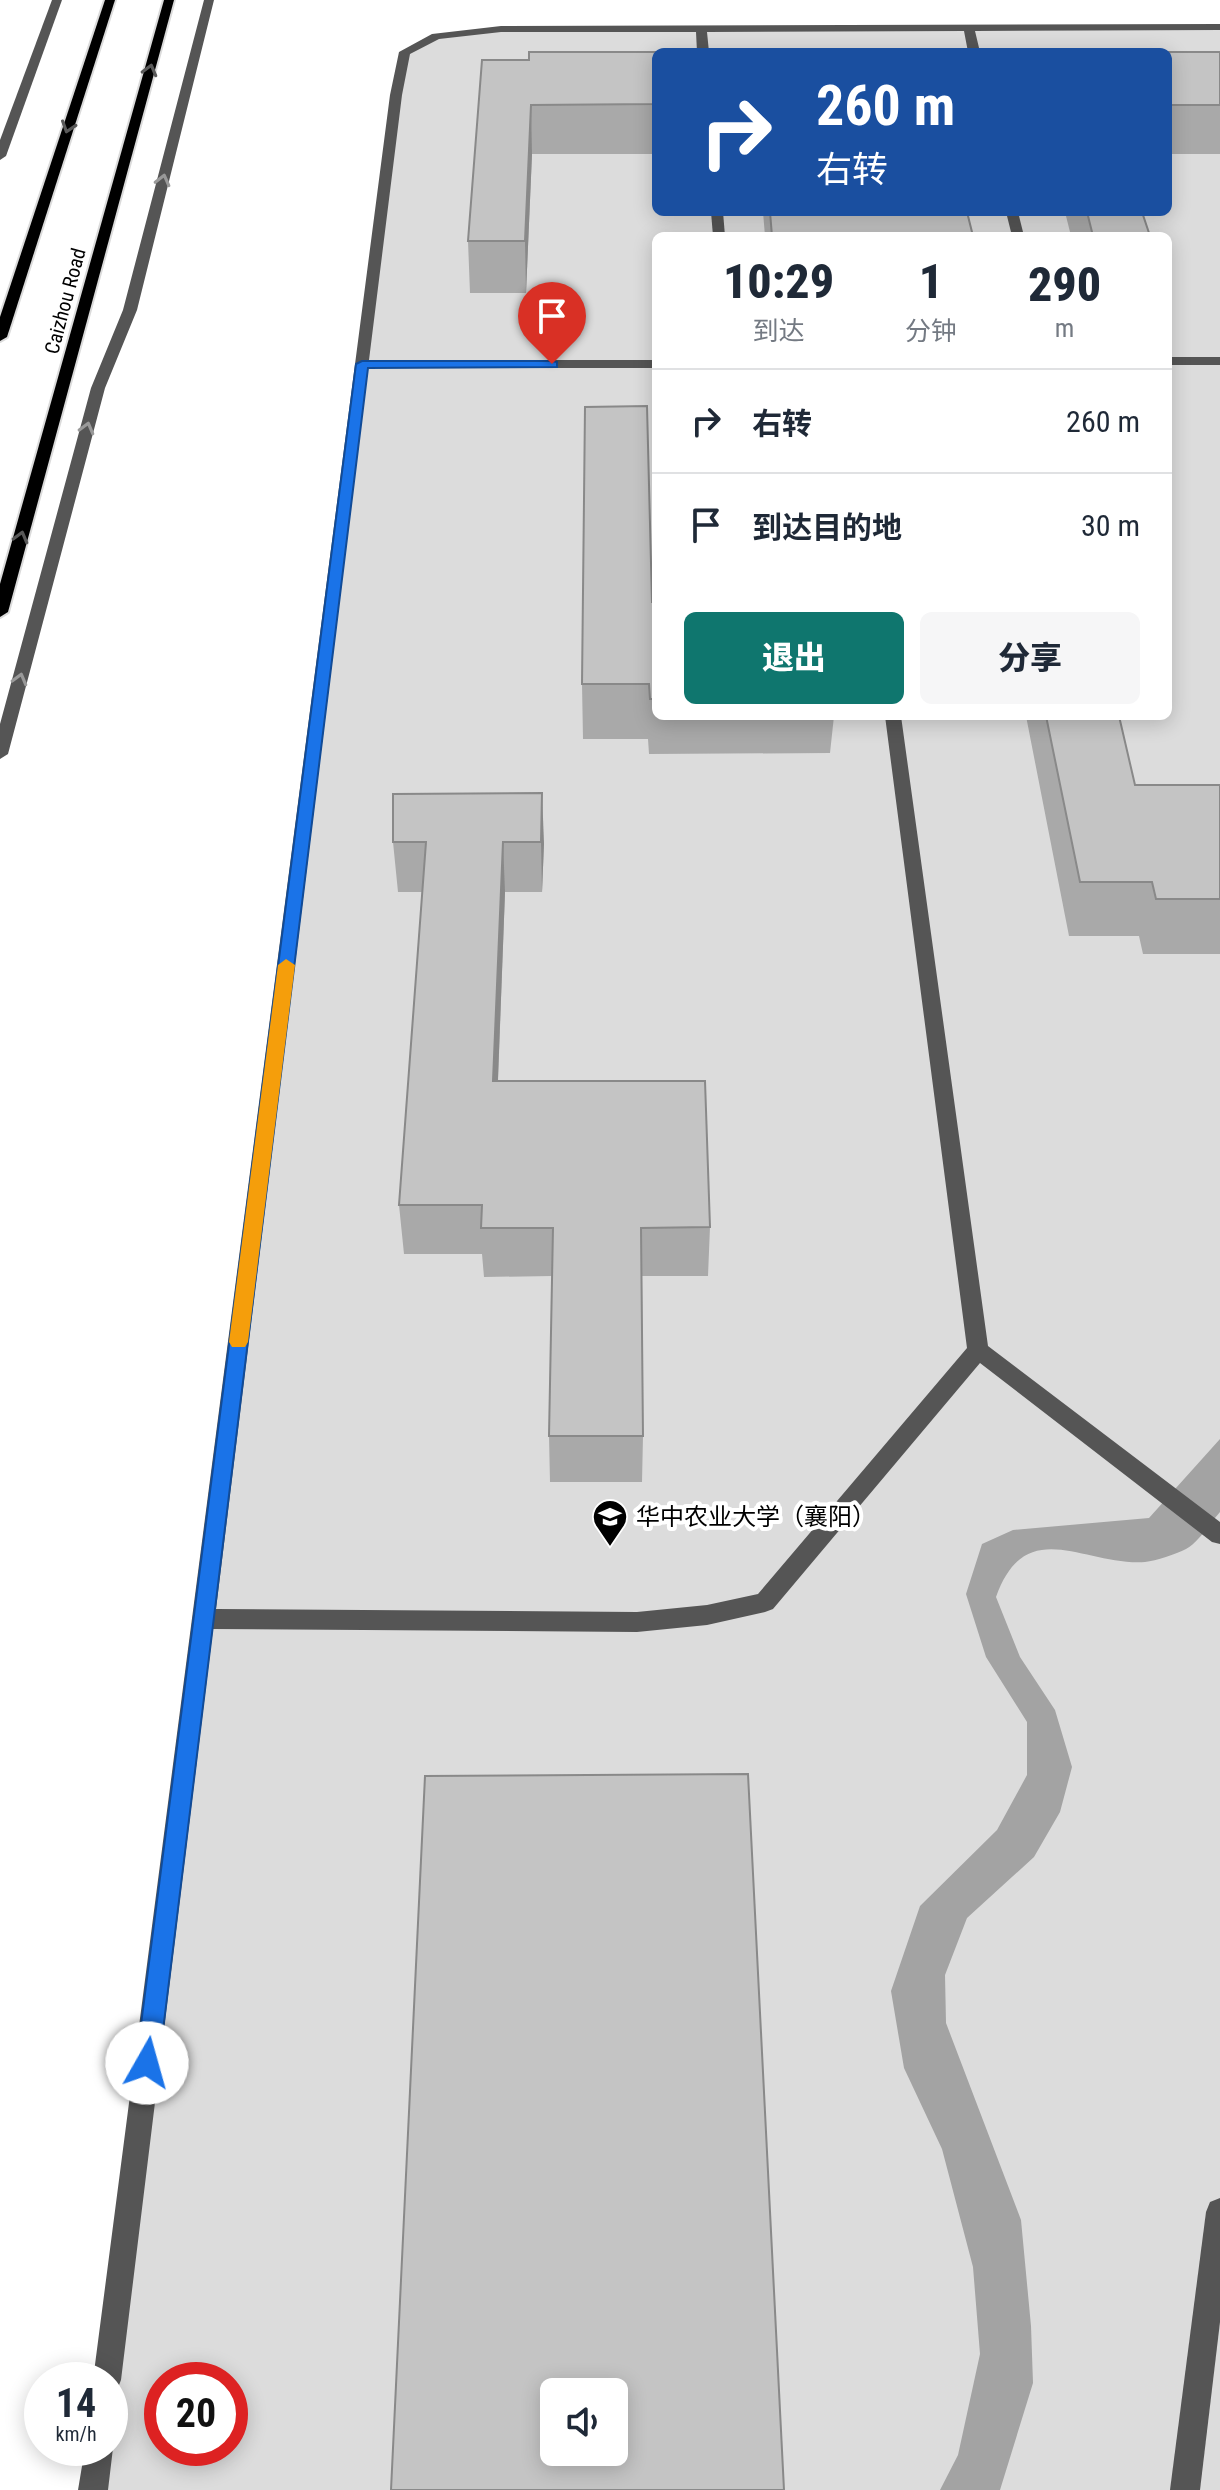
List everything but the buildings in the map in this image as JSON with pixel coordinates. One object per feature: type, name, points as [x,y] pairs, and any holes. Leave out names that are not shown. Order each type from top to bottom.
[{"type":"main road","name":"Caizhou Road","points":[[0,337],[110,0]]},
{"type":"main road","name":"Caizhou Road","points":[[0,612],[169,0]]},
{"type":"street","points":[[0,156],[57,0]]},
{"type":"street","points":[[0,754],[98,388],[130,310],[209,0]]},
{"type":"street","points":[[109,2362],[362,364],[405,52],[436,36],[501,29],[1220,27]]},
{"type":"street","points":[[969,28],[973,48]]},
{"type":"street","points":[[701,29],[703,48]]},
{"type":"street","points":[[1172,361],[1220,361]]},
{"type":"street","points":[[362,364],[652,364]]},
{"type":"street","points":[[894,720],[978,1350],[1220,1535]]},
{"type":"street","points":[[204,1619],[637,1622],[707,1615],[765,1602],[978,1350]]},
{"type":"street","points":[[1185,2490],[1220,2212]]},
{"type":"street","points":[[93,2490],[96,2466]]},
{"type":"shaded area","name":"华中农业大学（襄阳）","points":[[1220,27],[1220,2490],[93,2490],[103,2466],[128,2466],[128,2362],[112,2362],[405,52],[436,36],[501,29]]},
{"type":"shaded area","points":[[1220,1439],[1220,1512],[1191,1546],[1145,1562],[1040,1550],[1023,1557],[1009,1572],[996,1597],[1020,1657],[1055,1710],[1072,1767],[1060,1812],[1034,1857],[967,1918],[945,1975],[946,2023],[1021,2220],[1033,2383],[1000,2490],[940,2490],[958,2455],[980,2354],[973,2267],[942,2149],[904,2068],[891,1991],[920,1906],[997,1830],[1027,1775],[1027,1722],[986,1657],[966,1594],[982,1544],[1013,1530],[1149,1518]]},
{"type":"slow traffic","points":[[239,1342],[286,965]]},
{"type":"place","name":"华中农业大学（襄阳）","points":[[610,1548]]},
{"type":"route","points":[[147,2063],[362,364],[552,364]]}]
